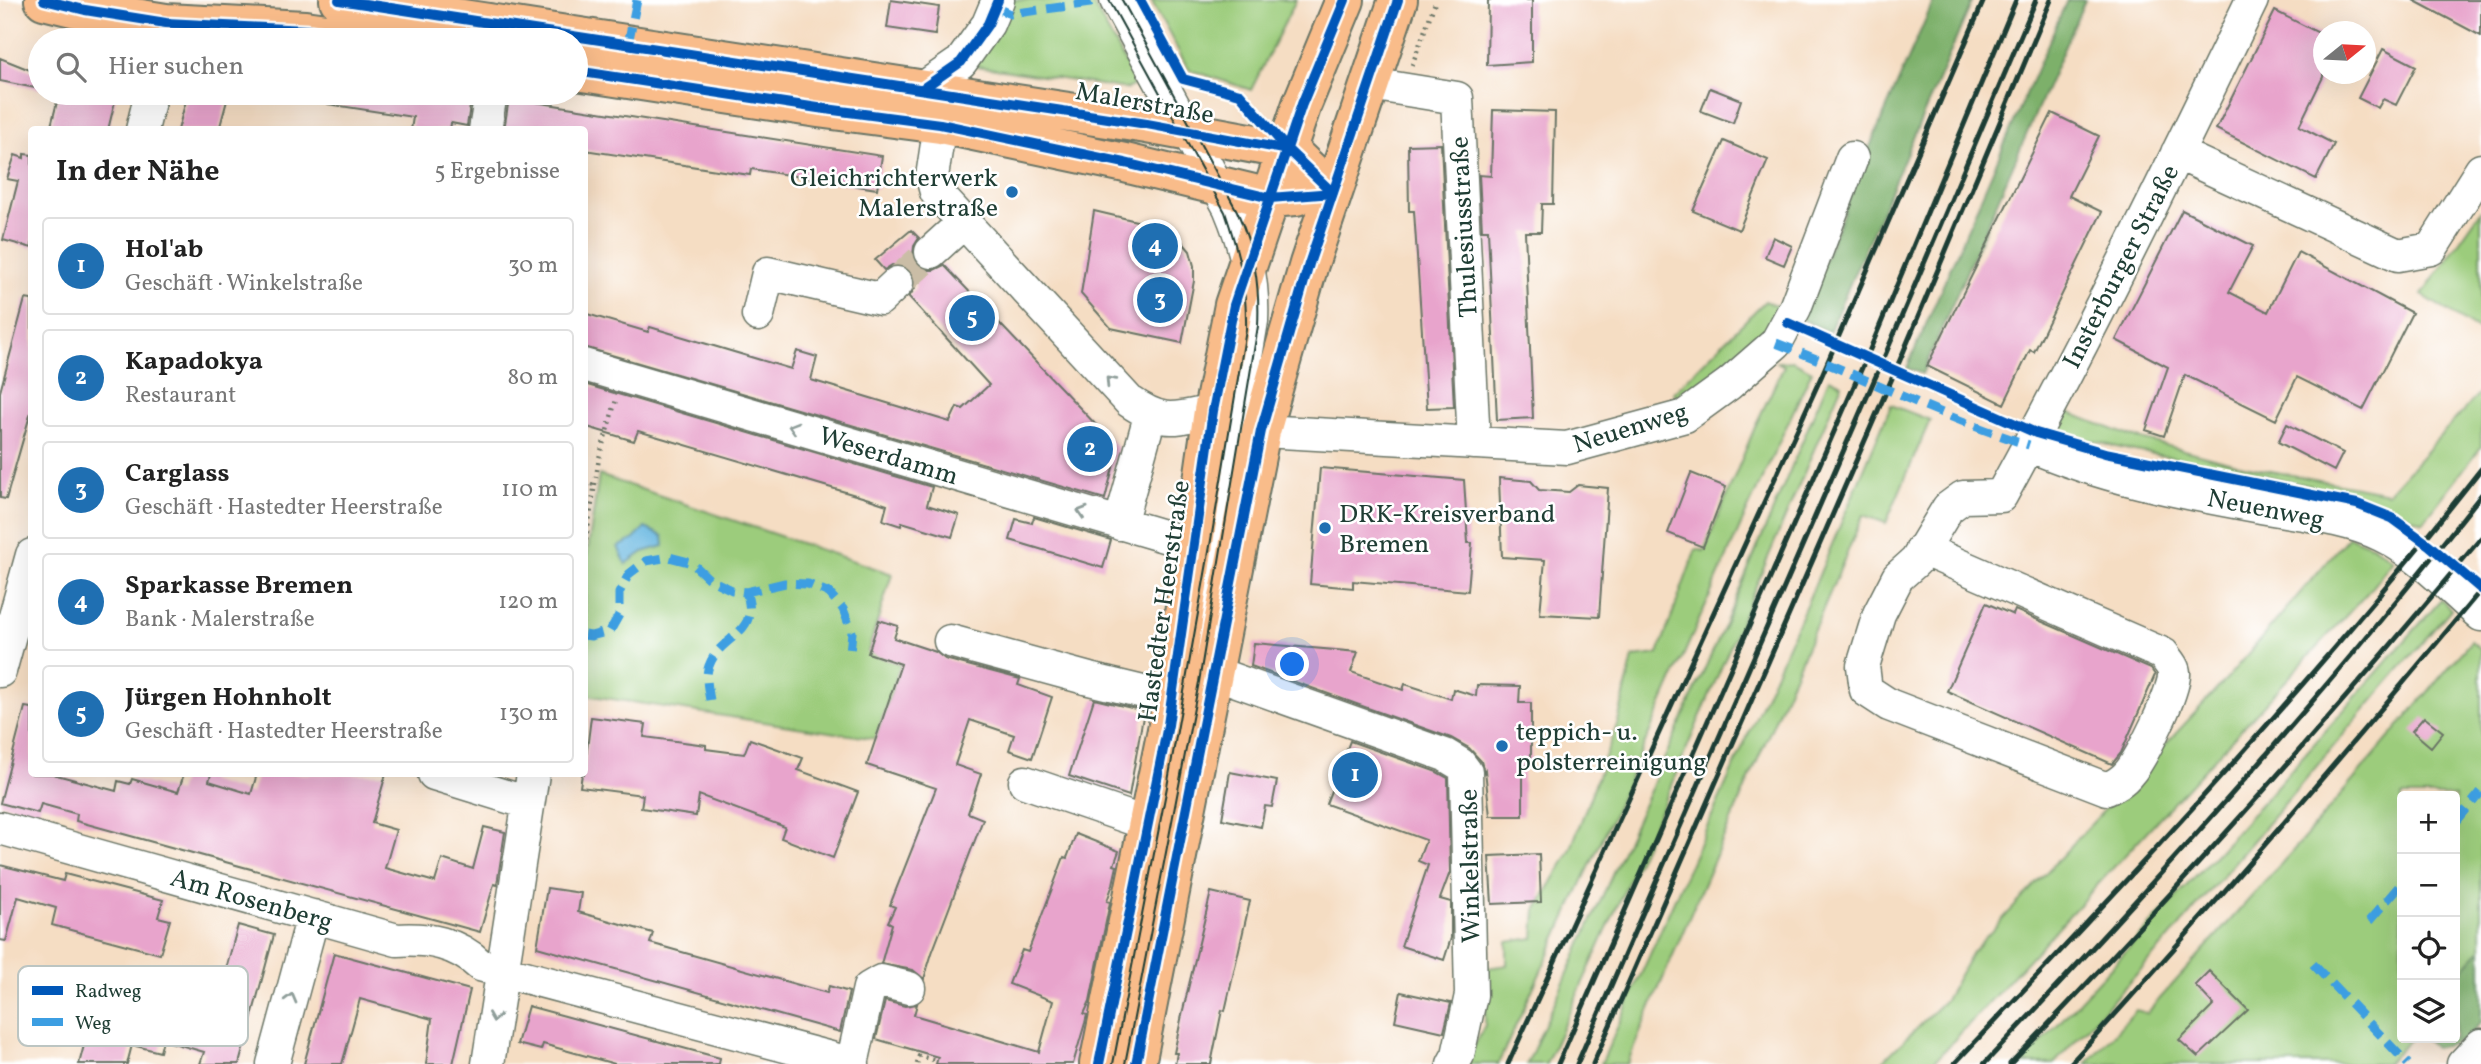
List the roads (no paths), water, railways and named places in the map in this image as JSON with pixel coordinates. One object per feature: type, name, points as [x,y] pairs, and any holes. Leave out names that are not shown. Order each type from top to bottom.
[{"type":"main road","points":[[44,0],[153,28]]},
{"type":"main road","name":"Malerstraße","points":[[339,0],[522,28]]},
{"type":"main road","name":"Hastedter Heerstraße","points":[[1099,1064],[1172,699],[1213,411],[1234,305],[1302,104],[1345,0]]},
{"type":"main road","points":[[1136,1064],[1261,431],[1309,264],[1398,0]]},
{"type":"main road","name":"Malerstraße","points":[[588,38],[922,89],[1288,150]]},
{"type":"main road","points":[[588,73],[940,124],[1270,198],[1333,192]]},
{"type":"main road","points":[[1288,150],[1333,192]]},
{"type":"street","points":[[922,89],[961,62],[988,24],[998,0]]},
{"type":"street","points":[[1116,0],[1240,232],[1249,264],[1253,298],[1239,405],[1192,682],[1120,1064]]},
{"type":"street","name":"Insterburger Straße","points":[[1922,549],[1948,508],[1963,498],[2001,496],[2177,153],[2252,0]]},
{"type":"street","name":"Thulesiusstraße","points":[[1370,84],[1457,98],[1474,443]]},
{"type":"street","points":[[143,126],[147,105]]},
{"type":"street","points":[[486,126],[489,105]]},
{"type":"street","points":[[940,124],[932,177],[936,192],[1129,401],[1150,416],[1174,419],[1213,411]]},
{"type":"street","points":[[2177,153],[2398,255],[2431,249],[2481,170]]},
{"type":"street","name":"Neuenweg","points":[[1261,431],[1567,448],[1685,416],[1729,384],[1776,344],[1788,323],[1852,158]]},
{"type":"street","points":[[931,252],[964,222]]},
{"type":"street","points":[[758,315],[768,274],[880,299],[897,283]]},
{"type":"street","name":"Weserdamm","points":[[588,366],[1194,545]]},
{"type":"street","name":"Hastedter Heerstraße","points":[[1121,524],[1150,416]]},
{"type":"street","name":"Neuenweg","points":[[2029,445],[2098,472],[2188,494],[2350,524],[2381,535],[2401,546],[2481,615]]},
{"type":"street","points":[[1922,549],[2163,654],[2175,671],[2174,685],[2131,772],[2120,782],[2107,789],[1889,705],[1866,690],[1863,666],[1879,614],[1898,577],[1916,561],[1922,549]]},
{"type":"street","points":[[0,671],[28,570]]},
{"type":"street","points":[[950,641],[1172,699]]},
{"type":"street","name":"Winkelstraße","points":[[1212,672],[1445,755],[1460,764],[1466,772],[1471,995],[1458,1055],[1453,1064]]},
{"type":"street","points":[[455,777],[531,788],[488,1064]]},
{"type":"street","points":[[1025,782],[1148,824]]},
{"type":"street","name":"Am Rosenberg","points":[[0,828],[397,940],[421,938],[465,951],[480,965],[818,1060],[852,1064]]},
{"type":"street","points":[[273,1064],[313,916]]},
{"type":"street","points":[[852,1064],[869,988],[881,981],[909,988]]},
{"type":"street","points":[[2463,1064],[2481,1045]]},
{"type":"water","points":[[645,528],[663,536],[664,546],[643,552],[626,564],[618,547],[633,540]]},
{"type":"tunnel","points":[[897,283],[931,252]]},
{"type":"tram line","points":[[1109,0],[1225,212],[1241,270],[1246,314],[1246,330],[1210,546],[1113,1064]]},
{"type":"tram line","points":[[1122,0],[1237,211],[1252,253],[1258,311],[1258,326],[1199,682],[1125,1064]]},
{"type":"railway","points":[[1508,1064],[1822,375],[1984,0]]},
{"type":"railway","points":[[1558,1064],[1871,347],[2016,0]]},
{"type":"railway","points":[[1577,1064],[2036,0]]},
{"type":"railway","points":[[1593,1064],[1900,360],[2051,0]]},
{"type":"railway","points":[[1954,1064],[2224,773],[2355,623],[2481,469]]},
{"type":"railway","points":[[1984,1064],[2239,786],[2362,642],[2481,495]]},
{"type":"railway","points":[[2010,1064],[2132,936],[2250,806],[2481,538]]},
{"type":"railway","points":[[2070,1064],[2278,830],[2481,590]]},
{"type":"place","name":"Gleichrichterwerk Malerstraße","points":[[1012,192]]},
{"type":"place","name":"Sparkasse Bremen","points":[[1155,246]]},
{"type":"place","name":"Carglass","points":[[1160,300]]},
{"type":"place","name":"Jürgen Hohnholt","points":[[972,318]]},
{"type":"place","name":"Kapadokya","points":[[1090,449]]},
{"type":"place","name":"DRK-Kreisverband Bremen","points":[[1325,528]]},
{"type":"place","name":"teppich- u. polsterreinigung","points":[[1502,746]]},
{"type":"place","name":"Hol'ab","points":[[1355,775]]}]
